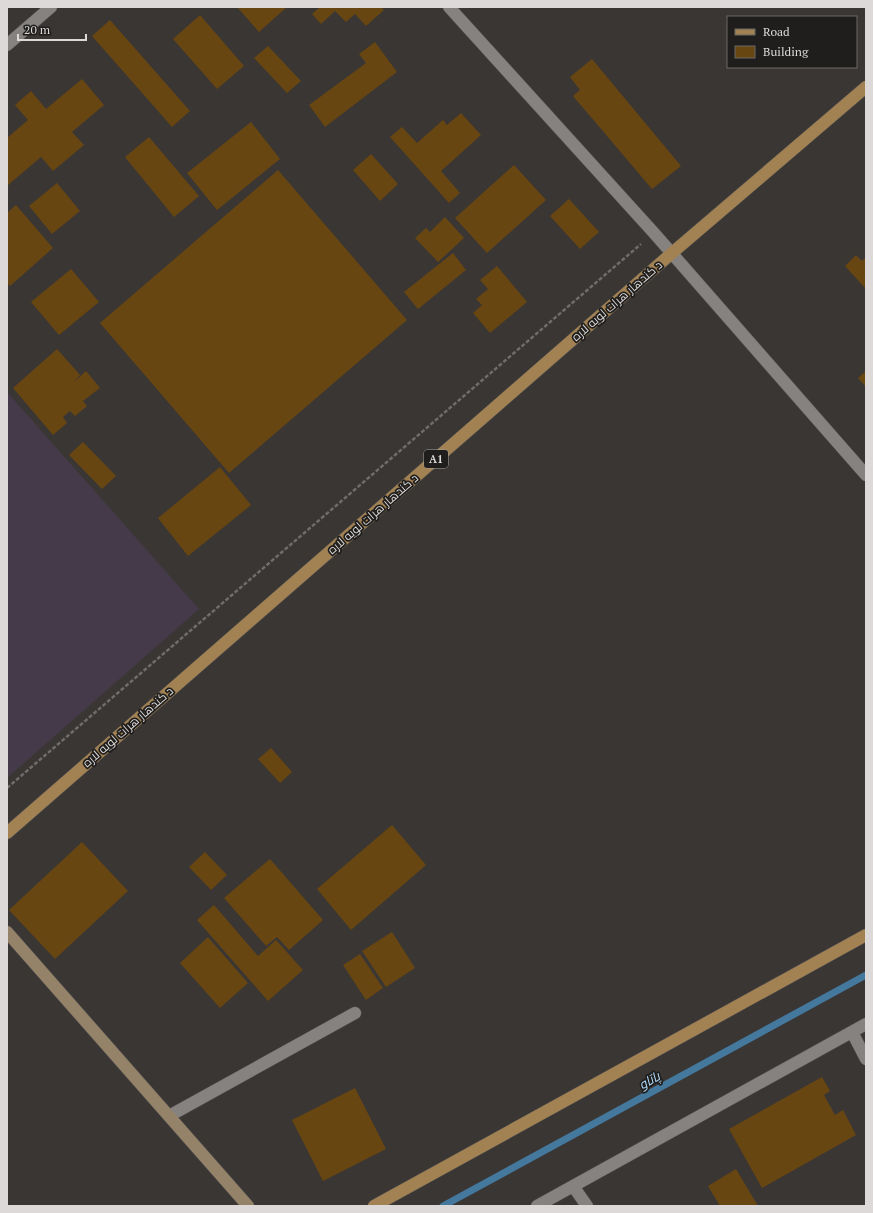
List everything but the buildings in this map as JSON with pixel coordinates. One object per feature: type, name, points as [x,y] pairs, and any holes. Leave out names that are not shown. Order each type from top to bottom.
[{"type":"main road","name":"د کندهار هرات لویه لاره","points":[[7,833],[672,253],[866,87]]},
{"type":"main road","points":[[374,1206],[866,935]]},
{"type":"street","points":[[9,40],[51,7]]},
{"type":"street","points":[[449,7],[672,253],[866,475]]},
{"type":"street","points":[[7,932],[248,1206]]},
{"type":"street","points":[[169,1116],[355,1013]]},
{"type":"street","points":[[536,1206],[866,1024]]},
{"type":"street","points":[[852,1032],[866,1058]]},
{"type":"street","points":[[573,1186],[587,1206]]},
{"type":"path","points":[[7,788],[654,233]]},
{"type":"shaded area","points":[[7,392],[199,609],[7,778]]},
{"type":"waterway","name":"پاتاو","points":[[443,1206],[866,975]]}]
